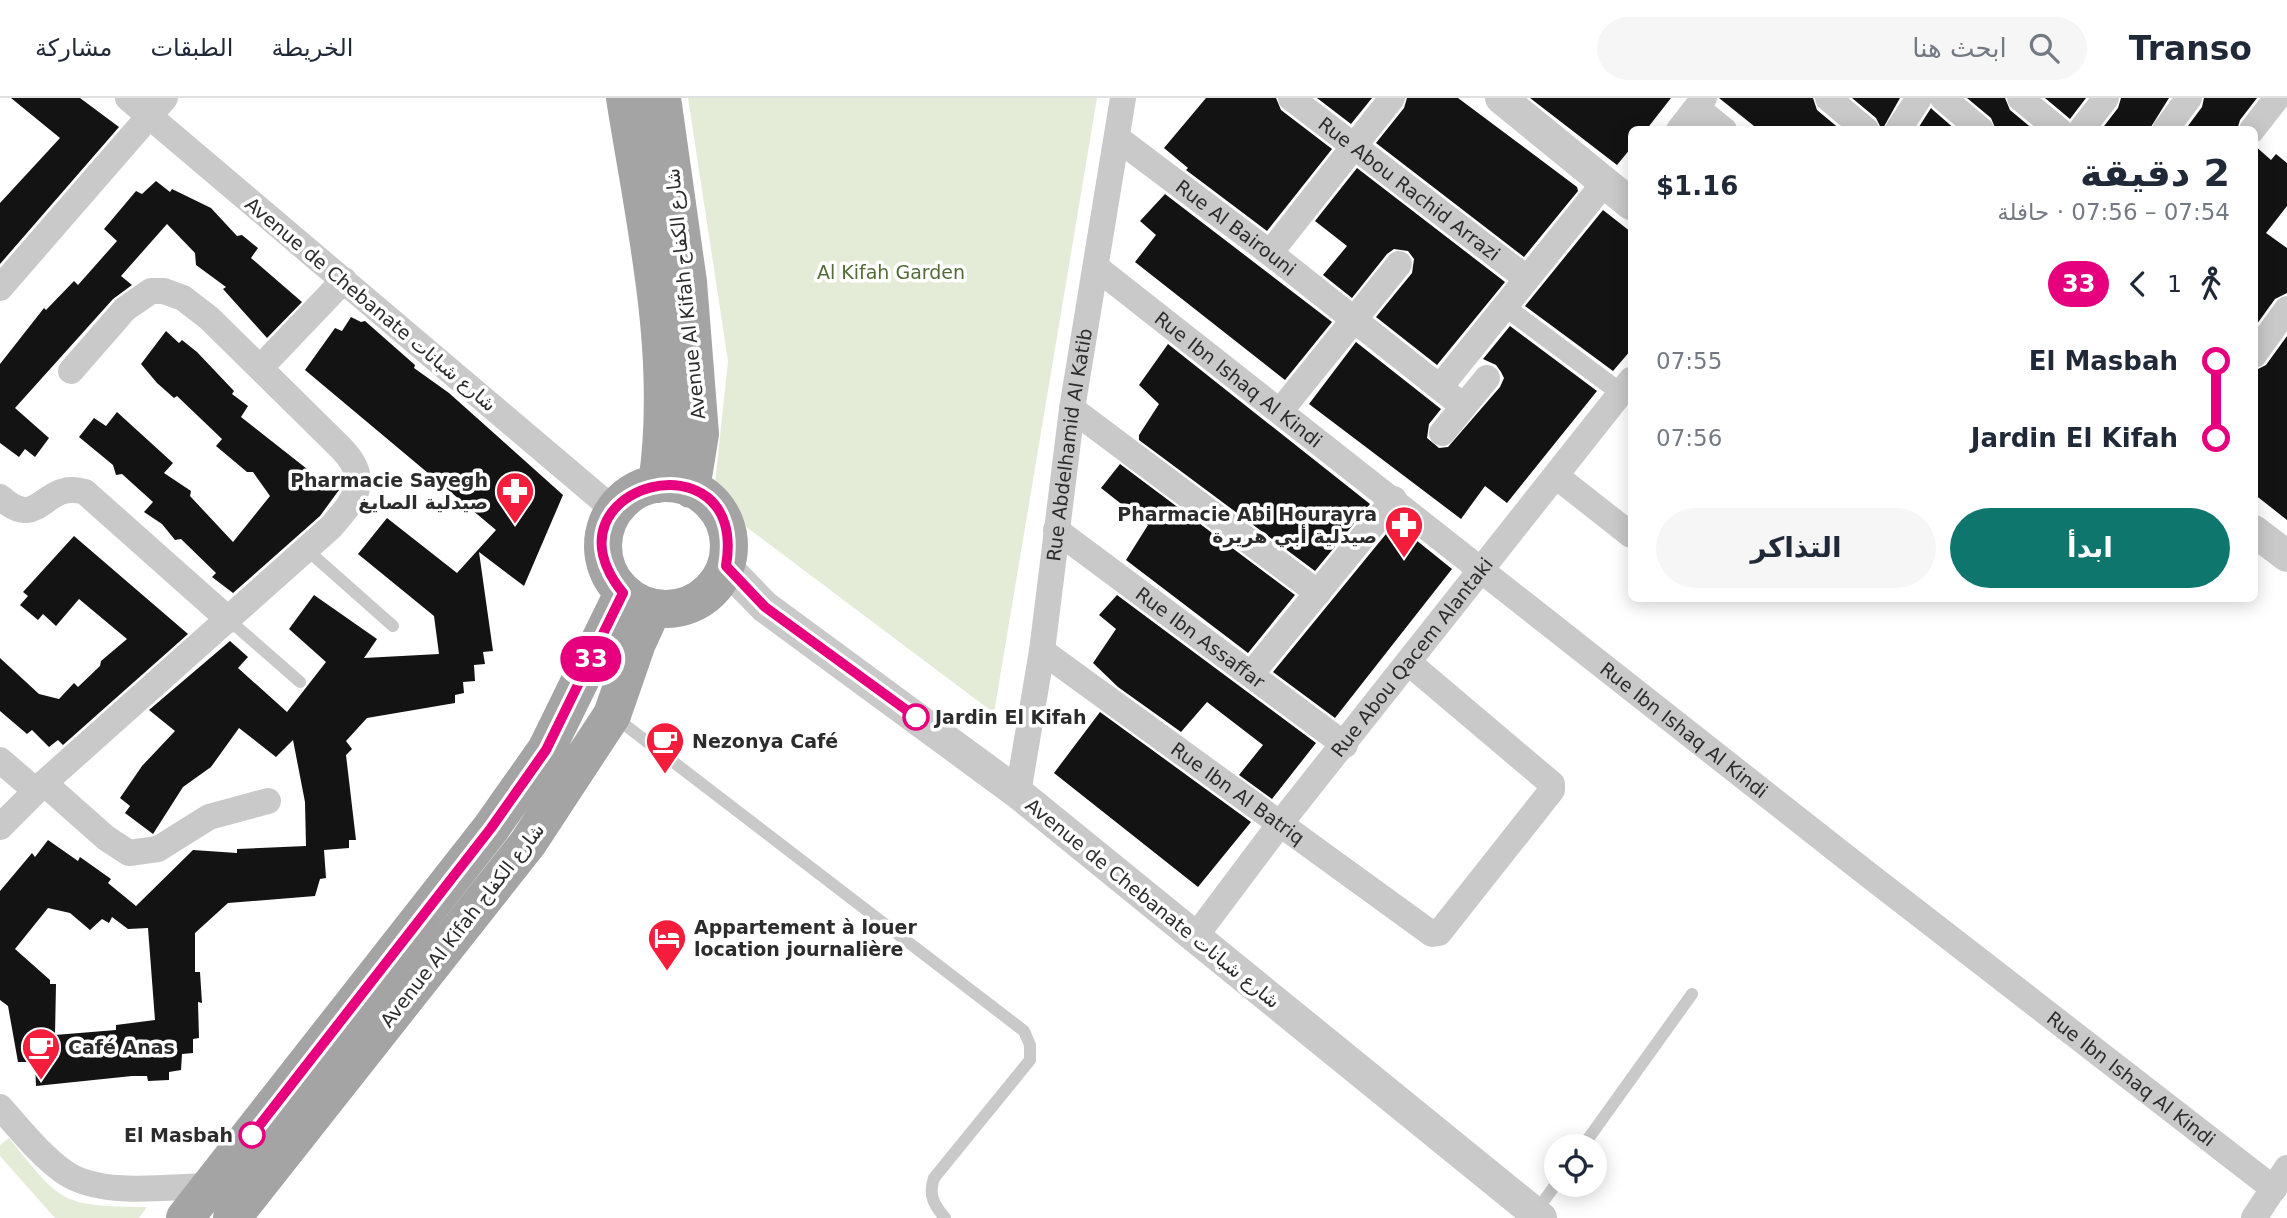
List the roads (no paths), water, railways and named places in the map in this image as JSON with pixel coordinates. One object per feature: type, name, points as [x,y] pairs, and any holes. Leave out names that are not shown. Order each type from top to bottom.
[{"type":"main road","name":"Avenue Al Kifah شارع الكفاح","points":[[625,98],[655,285],[664,435],[674,486]]},
{"type":"main road","name":"Avenue Al Kifah شارع الكفاح","points":[[662,98],[688,282],[700,434],[674,486]]},
{"type":"main road","points":[[674,486],[709,500],[721,517],[728,537],[720,577],[692,604],[673,609],[638,601],[611,579],[604,553],[606,526],[614,510],[640,488],[674,486]]},
{"type":"main road","name":"Avenue Al Kifah شارع الكفاح","points":[[232,1218],[528,844],[612,715],[637,643],[638,601]]},
{"type":"main road","name":"Avenue Al Kifah شارع الكفاح","points":[[186,1218],[491,828],[538,761],[638,601]]},
{"type":"street","name":"Avenue de Chebanate شارع شبانات","points":[[128,98],[157,107],[344,280],[614,510]]},
{"type":"street","name":"Rue Abdelhamid Al Katib","points":[[1018,793],[1042,651],[1072,409],[1124,98]]},
{"type":"street","name":"Rue Abou Rachid Arrazi","points":[[1291,98],[1526,278]]},
{"type":"street","points":[[1270,253],[1392,98]]},
{"type":"street","points":[[1440,387],[1526,278],[1622,192],[1501,98]]},
{"type":"street","points":[[1828,98],[1861,126]]},
{"type":"street","points":[[1901,126],[1919,98]]},
{"type":"street","points":[[1943,98],[1977,126]]},
{"type":"street","points":[[2020,98],[2054,126]]},
{"type":"street","points":[[2084,126],[2106,98]]},
{"type":"street","points":[[2168,126],[2189,98]]},
{"type":"street","points":[[2255,126],[2279,98],[2287,103]]},
{"type":"street","points":[[1682,126],[1700,103],[1720,126]]},
{"type":"street","points":[[0,288],[157,107]]},
{"type":"street","name":"Rue Al Bairouni","points":[[1117,138],[1270,253],[1463,406]]},
{"type":"street","points":[[1281,410],[1399,264]]},
{"type":"street","name":"Rue Ibn Ishaq Al Kindi","points":[[1097,268],[1281,410],[1861,869],[2281,1179]]},
{"type":"street","points":[[261,367],[344,280]]},
{"type":"street","points":[[0,827],[40,787],[229,620],[345,511],[353,499],[360,474],[354,462],[261,367],[200,311],[183,298],[164,291],[151,291],[125,309],[71,371]]},
{"type":"street","points":[[1504,306],[1626,387]]},
{"type":"street","points":[[2258,353],[2278,341],[2287,309]]},
{"type":"street","points":[[1442,433],[1487,378]]},
{"type":"street","name":"Rue Abou Qacem Alantaki","points":[[1195,937],[1279,825],[1626,387]]},
{"type":"street","points":[[1072,409],[1318,593]]},
{"type":"street","points":[[1556,476],[1628,533]]},
{"type":"street","points":[[0,498],[18,511],[27,511],[62,489],[85,492],[229,620]]},
{"type":"street","points":[[1252,673],[1394,499]]},
{"type":"street","name":"Rue Ibn Assaffar","points":[[1056,530],[1252,673],[1345,745]]},
{"type":"street","points":[[2258,534],[2287,556]]},
{"type":"street","name":"Avenue de Chebanate شارع شبانات","points":[[720,577],[755,599],[1018,793],[1538,1215]]},
{"type":"street","name":"Rue Ibn Al Batriq","points":[[1042,651],[1432,934],[1439,933],[1552,790],[1552,784],[1409,663]]},
{"type":"street","points":[[0,760],[129,853],[158,849],[209,817],[268,801]]},
{"type":"street","points":[[0,1107],[50,1162],[86,1183],[106,1187],[212,1186]]},
{"type":"street","points":[[2254,1218],[2281,1179]]},
{"type":"lane","points":[[306,549],[393,626]]},
{"type":"lane","points":[[229,620],[300,682]]},
{"type":"lane","points":[[612,715],[1024,1031],[1030,1045],[1030,1060],[934,1178],[930,1189],[934,1205],[945,1218]]},
{"type":"lane","points":[[1592,1134],[1692,994]]},
{"type":"lane","points":[[1538,1215],[1548,1197]]},
{"type":"place","name":"Pharmacie Sayegh صيدلية الصايغ","points":[[515,525]]},
{"type":"place","name":"Pharmacie Abi Hourayra صيدلية أبي هريرة","points":[[1404,559]]},
{"type":"place","name":"Jardin El Kifah","points":[[916,717]]},
{"type":"place","name":"Nezonya Café","points":[[665,775]]},
{"type":"place","name":"Appartement à louer location journalière","points":[[667,972]]},
{"type":"place","name":"Café Anas","points":[[41,1081]]},
{"type":"place","name":"El Masbah","points":[[252,1135]]},
{"type":"park label","name":"Al Kifah Garden","points":[[891,272]]}]
